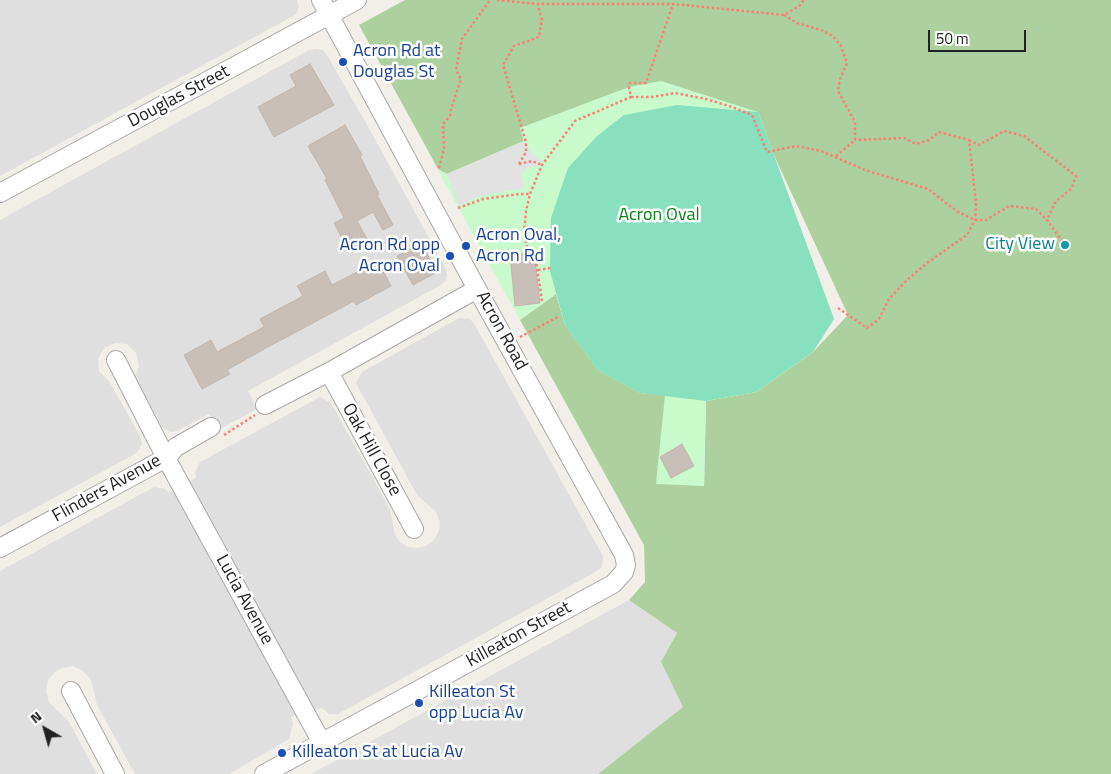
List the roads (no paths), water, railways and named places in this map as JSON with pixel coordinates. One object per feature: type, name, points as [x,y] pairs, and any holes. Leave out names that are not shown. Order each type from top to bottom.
[{"type":"street","name":"Douglas Street","points":[[0,193],[325,8],[357,0]]},
{"type":"street","name":"Acron Road","points":[[325,8],[624,556]]},
{"type":"street","points":[[265,405],[329,372],[477,288]]},
{"type":"street","name":"Lucia Avenue","points":[[116,360],[166,458],[322,743]]},
{"type":"street","name":"Oak Hill Close","points":[[329,372],[414,529]]},
{"type":"street","name":"Flinders Avenue","points":[[0,548],[166,458],[176,446],[211,427]]},
{"type":"street","name":"Killeaton Street","points":[[264,774],[613,584],[624,572],[626,565],[624,556]]},
{"type":"street","points":[[71,690],[115,774]]},
{"type":"place","name":"Acron Rd at Douglas St","points":[[343,62]]},
{"type":"place","name":"City View","points":[[1065,245]]},
{"type":"place","name":"Acron Oval, Acron Rd","points":[[466,246]]},
{"type":"place","name":"Acron Rd opp Acron Oval","points":[[450,256]]},
{"type":"place","name":"Killeaton St opp Lucia Av","points":[[419,703]]},
{"type":"place","name":"Killeaton St at Lucia Av","points":[[282,753]]},
{"type":"park label","name":"Acron Oval","points":[[659,216]]}]
